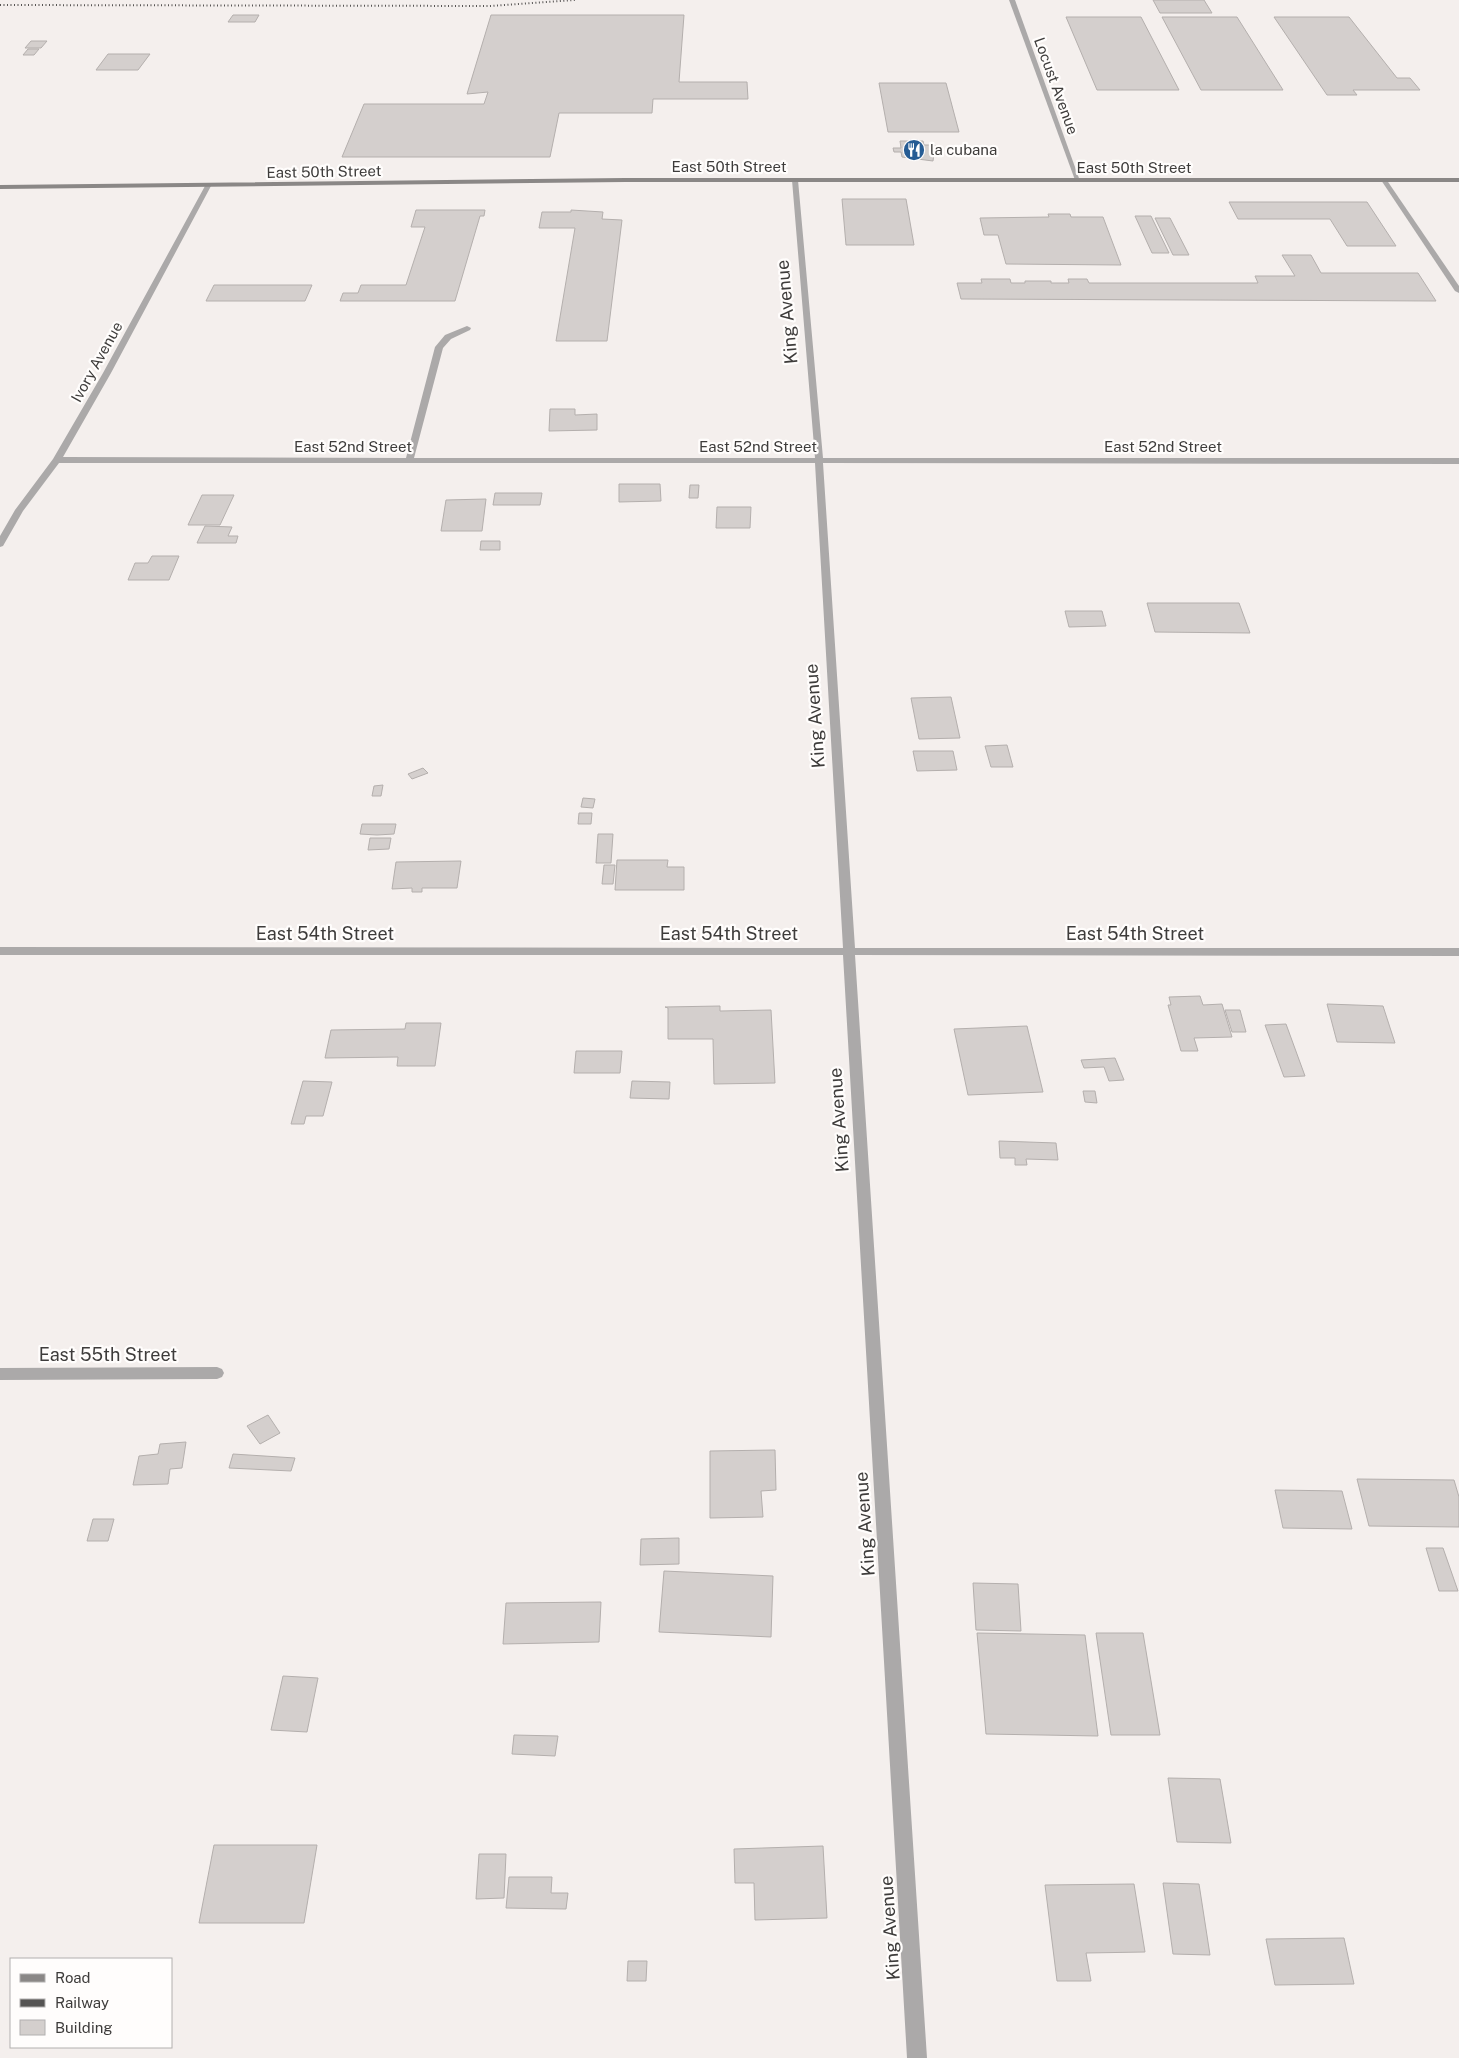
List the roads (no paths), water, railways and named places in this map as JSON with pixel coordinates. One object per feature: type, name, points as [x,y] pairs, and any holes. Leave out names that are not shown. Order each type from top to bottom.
[{"type":"main road","name":"East 50th Street","points":[[0,187],[794,180],[1459,180]]},
{"type":"street","name":"Locust Avenue","points":[[1012,0],[1078,180]]},
{"type":"street","name":"King Avenue","points":[[794,180],[819,460],[917,2058]]},
{"type":"street","points":[[1384,180],[1459,291]]},
{"type":"street","name":"Ivory Avenue","points":[[0,544],[19,510],[57,460],[118,355],[208,186]]},
{"type":"street","points":[[409,461],[439,347],[448,337],[467,328]]},
{"type":"street","name":"East 52nd Street","points":[[57,460],[1459,461]]},
{"type":"street","name":"East 54th Street","points":[[0,951],[1459,952]]},
{"type":"street","name":"East 55th Street","points":[[0,1374],[217,1373]]},
{"type":"railway","points":[[0,5],[490,6],[575,0]]},
{"type":"place","name":"la cubana","points":[[914,150]]}]
